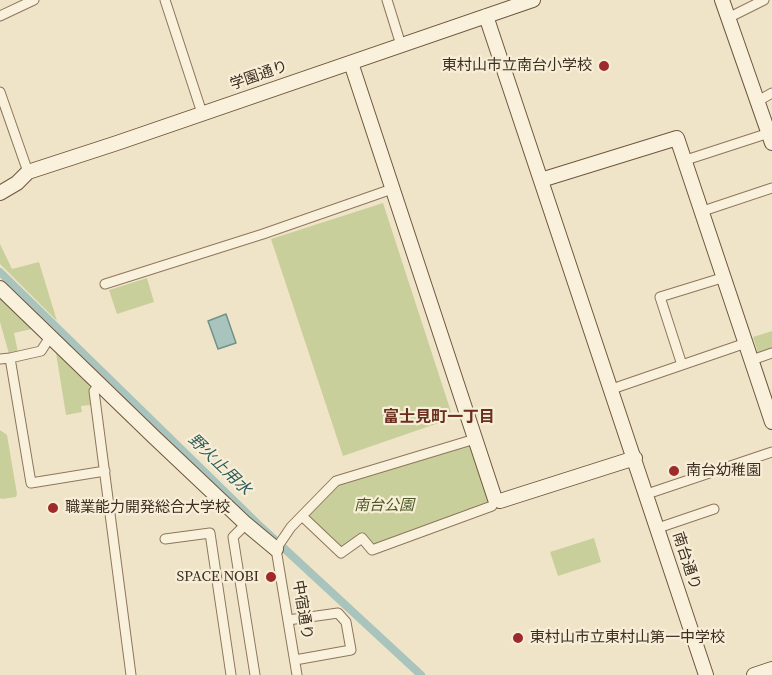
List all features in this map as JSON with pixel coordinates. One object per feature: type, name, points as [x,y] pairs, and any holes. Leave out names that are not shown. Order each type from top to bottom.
[{"type":"street","points":[[0,16],[34,0]]},
{"type":"street","points":[[165,0],[202,113]]},
{"type":"street","points":[[387,0],[401,45]]},
{"type":"street","name":"学園通り","points":[[0,193],[17,183],[28,172],[533,0]]},
{"type":"street","points":[[686,160],[771,136],[722,0]]},
{"type":"street","points":[[728,18],[764,0]]},
{"type":"street","name":"南台通り","points":[[486,16],[706,675]]},
{"type":"street","points":[[302,516],[342,553],[363,538],[372,550],[492,506],[495,499],[351,63]]},
{"type":"street","points":[[0,92],[28,172]]},
{"type":"street","points":[[758,101],[772,93]]},
{"type":"street","points":[[541,180],[677,138],[772,422]]},
{"type":"street","points":[[703,212],[772,188]]},
{"type":"street","points":[[105,285],[264,234],[392,189]]},
{"type":"street","points":[[682,365],[660,297],[725,277]]},
{"type":"street","points":[[0,288],[246,524],[278,545],[336,481],[475,439]]},
{"type":"street","points":[[50,337],[41,351],[5,359],[31,483],[105,471]]},
{"type":"street","points":[[612,389],[746,343]]},
{"type":"street","points":[[752,360],[772,353]]},
{"type":"street","points":[[99,384],[94,391],[131,675]]},
{"type":"street","points":[[647,494],[772,452]]},
{"type":"street","points":[[495,499],[500,501],[635,458]]},
{"type":"street","points":[[658,528],[714,509]]},
{"type":"street","points":[[246,524],[233,537],[255,675]]},
{"type":"street","points":[[165,539],[210,532],[231,675]]},
{"type":"street","name":"中宿通り","points":[[278,545],[297,675]]},
{"type":"street","points":[[288,620],[338,613],[346,622],[351,650],[295,660]]},
{"type":"street","points":[[754,675],[772,669]]},
{"type":"green space","points":[[383,203],[453,418],[343,456],[271,239]]},
{"type":"green space","points":[[0,244],[12,269],[39,262],[57,321],[0,264]]},
{"type":"green space","points":[[147,278],[154,302],[117,314],[109,290]]},
{"type":"green space","points":[[0,297],[32,327],[32,329],[14,333],[18,352],[9,354],[0,322]]},
{"type":"green space","points":[[772,331],[772,348],[758,353],[753,337]]},
{"type":"green space","points":[[56,353],[89,385],[91,405],[81,406],[82,412],[66,415]]},
{"type":"green space","points":[[0,430],[7,435],[17,494],[16,497],[2,499],[0,498]]},
{"type":"green space","name":"南台公園","points":[[470,444],[490,499],[489,504],[373,546],[363,534],[342,549],[307,517],[341,483]]},
{"type":"green space","points":[[594,538],[601,562],[558,576],[550,552]]},
{"type":"water","points":[[226,314],[236,343],[218,349],[208,321]]},
{"type":"waterway","name":"野火止用水","points":[[0,272],[261,527],[421,675]]},
{"type":"place","name":"東村山市立南台小学校","points":[[604,66]]},
{"type":"place","name":"南台幼稚園","points":[[674,471]]},
{"type":"place","name":"職業能力開発総合大学校","points":[[53,508]]},
{"type":"place","name":"SPACE NOBI","points":[[271,577]]},
{"type":"place","name":"東村山市立東村山第一中学校","points":[[518,638]]},
{"type":"district","name":"富士見町一丁目","points":[[439,418]]}]
